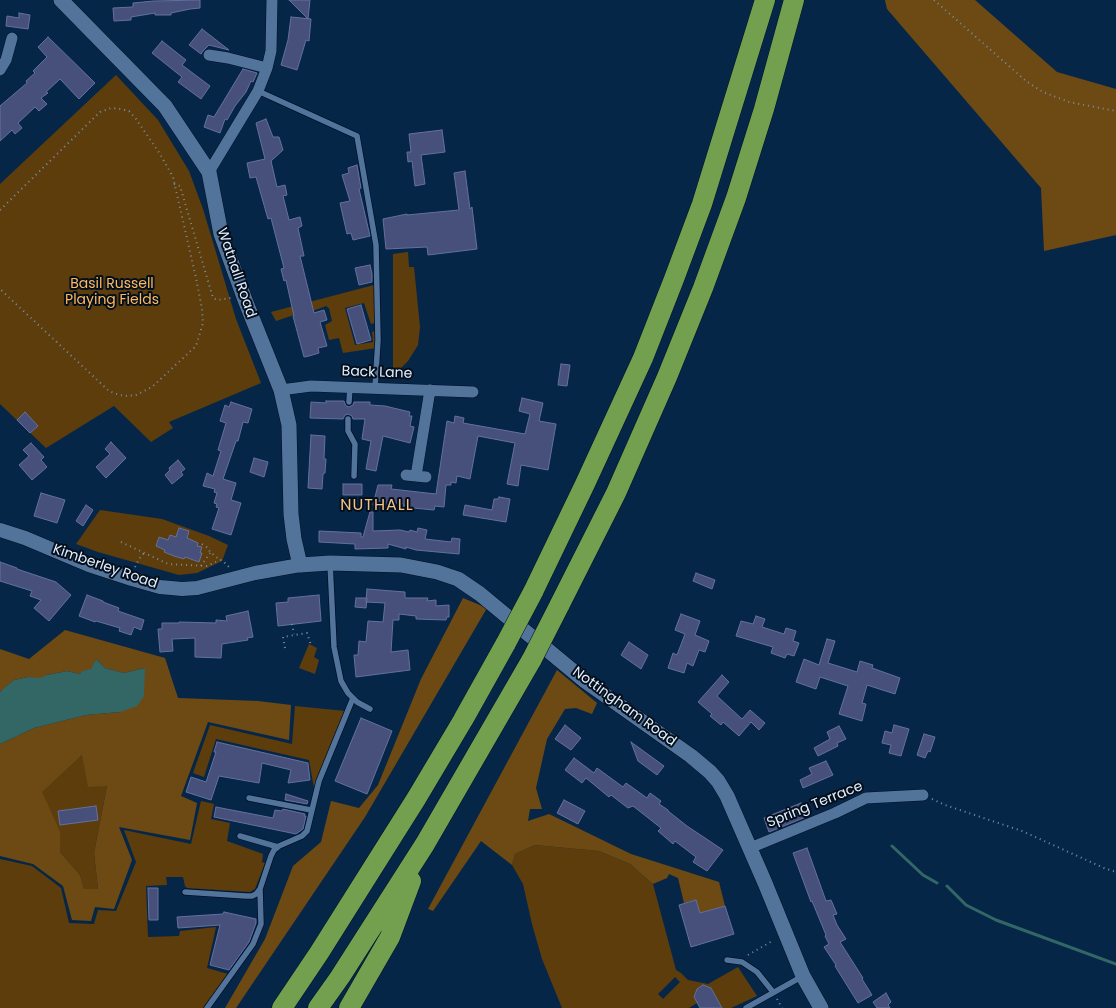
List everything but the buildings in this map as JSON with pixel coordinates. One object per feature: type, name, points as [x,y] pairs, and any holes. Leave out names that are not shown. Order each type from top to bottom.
[{"type":"highway","points":[[282,1008],[304,977],[416,799],[506,643],[585,484],[639,367],[702,204],[765,0]]},
{"type":"highway","points":[[318,1008],[425,844],[532,659],[616,493],[667,377],[703,288],[736,198],[764,109],[794,0]]},
{"type":"highway","points":[[348,1008],[390,937],[425,844]]},
{"type":"highway","points":[[272,1008],[304,977]]},
{"type":"main road","name":"Watnall Road","points":[[66,2],[165,106],[208,172],[221,234],[243,296],[281,390],[288,425],[291,514],[300,565]]},
{"type":"main road","name":"Nottingham Road","points":[[300,565],[330,563],[412,566],[446,574],[458,579],[480,594],[584,681],[692,756],[718,781],[727,796],[803,976],[821,1008]]},
{"type":"street","points":[[208,172],[258,91],[267,68],[271,51],[272,0]]},
{"type":"street","points":[[0,70],[6,60],[4,49],[12,38]]},
{"type":"street","points":[[209,55],[267,68]]},
{"type":"street","name":"Back Lane","points":[[281,390],[310,386],[472,392]]},
{"type":"street","points":[[416,476],[430,390]]},
{"type":"street","name":"Kimberley Road","points":[[0,530],[25,538],[89,565],[160,587],[197,588],[239,577],[300,565]]},
{"type":"street","name":"Spring Terrace","points":[[750,848],[835,813],[866,798],[923,795]]},
{"type":"lane","points":[[258,91],[357,136],[376,245],[378,340],[375,388]]},
{"type":"lane","points":[[350,387],[350,402]]},
{"type":"lane","points":[[348,419],[348,431],[355,444],[354,476]]},
{"type":"lane","points":[[330,563],[334,647],[341,681],[348,693],[357,702],[370,709]]},
{"type":"lane","points":[[207,1008],[254,944],[261,924],[260,889],[271,856],[278,847],[302,836],[306,831],[319,781],[353,698]]},
{"type":"lane","points":[[249,798],[311,810]]},
{"type":"lane","points":[[240,836],[278,847]]},
{"type":"lane","points":[[185,892],[252,896],[260,889]]},
{"type":"lane","points":[[726,960],[742,962],[757,972],[773,992]]},
{"type":"lane","points":[[746,1008],[803,976]]},
{"type":"path","points":[[934,0],[1026,81],[1043,92],[1069,102],[1116,111]]},
{"type":"path","points":[[0,210],[100,112],[112,108],[129,111],[136,118],[173,177],[196,278],[203,323],[196,346],[152,387],[136,395],[119,395],[109,390],[0,289]]},
{"type":"path","points":[[174,184],[180,186],[213,298],[218,300],[243,296]]},
{"type":"path","points":[[121,542],[168,564],[207,566],[220,560]]},
{"type":"path","points":[[202,544],[239,577]]},
{"type":"path","points":[[201,566],[210,552]]},
{"type":"path","points":[[132,579],[136,563],[144,554]]},
{"type":"path","points":[[292,624],[294,635]]},
{"type":"path","points":[[285,648],[283,637],[307,633],[311,645]]},
{"type":"path","points":[[923,795],[945,805],[1022,831],[1116,872]]},
{"type":"path","points":[[742,962],[745,957],[785,933]]},
{"type":"green space","name":"Basil Russell Playing Fields","points":[[116,75],[158,120],[189,171],[203,209],[236,319],[261,383],[169,422],[173,428],[151,442],[114,406],[46,448],[0,404],[0,184]]},
{"type":"green space","points":[[408,252],[409,267],[414,267],[420,327],[418,345],[408,361],[396,373],[393,373],[393,254]]},
{"type":"green space","points":[[374,285],[375,323],[371,324],[364,303],[345,308],[355,345],[373,342],[372,332],[376,331],[376,348],[343,353],[339,338],[329,340],[325,325],[332,321],[329,308],[326,306],[276,321],[271,312]]},
{"type":"green space","points":[[100,510],[162,519],[228,545],[222,561],[197,573],[179,575],[76,544]]},
{"type":"green space","points":[[309,644],[317,648],[314,657],[319,660],[315,674],[299,668]]},
{"type":"green space","points":[[295,706],[345,711],[314,788],[309,760],[216,739],[204,777],[193,773],[210,725],[292,744]]},
{"type":"green space","points":[[82,755],[107,786],[94,853],[98,889],[84,889],[80,875],[60,852],[60,831],[41,792]]},
{"type":"green space","points":[[201,801],[214,804],[211,819],[230,823],[227,841],[263,854],[262,862],[265,863],[255,889],[250,892],[187,888],[183,877],[166,877],[167,885],[146,886],[148,937],[179,936],[180,931],[216,927],[207,968],[228,974],[203,1008],[0,1008],[0,859],[32,866],[61,888],[69,923],[94,924],[98,910],[116,911],[136,862],[124,830],[191,844]]},
{"type":"green space","points":[[535,845],[599,851],[630,864],[653,884],[676,970],[688,980],[708,984],[738,967],[757,996],[731,1008],[722,1008],[711,988],[703,985],[697,989],[694,996],[697,1003],[689,1008],[562,1008],[542,959],[523,884],[512,865],[515,854]],"holes":[[[675,977],[680,982],[663,999],[658,994]]]},
{"type":"shaded area","points":[[885,0],[975,0],[1057,72],[1116,89],[1116,235],[1044,251],[1041,188],[887,9]]},
{"type":"shaded area","points":[[463,598],[487,608],[365,817],[236,1008],[225,1008],[265,939],[293,866],[321,842],[331,801],[359,808],[378,785],[421,679]]},
{"type":"shaded area","points":[[65,630],[165,658],[178,698],[258,701],[291,705],[289,740],[208,722],[181,796],[197,803],[190,840],[119,827],[132,860],[114,909],[95,907],[91,921],[72,920],[63,886],[33,864],[0,856],[0,744],[34,728],[86,715],[120,712],[145,668],[124,673],[105,668],[96,659],[91,670],[83,671],[80,674],[67,671],[47,675],[40,679],[28,677],[14,680],[0,692],[0,649],[29,659]],"holes":[[[82,755],[88,787],[107,786],[94,853],[98,889],[84,889],[80,875],[60,852],[60,831],[42,792]]]},
{"type":"shaded area","points":[[96,659],[105,668],[124,673],[145,668],[144,696],[137,706],[120,712],[86,715],[34,728],[0,744],[0,692],[3,689],[14,680],[28,677],[40,678],[67,671],[80,674],[82,671],[91,669]]},
{"type":"shaded area","points":[[557,670],[597,703],[592,714],[576,708],[565,709],[547,739],[536,788],[542,809],[530,809],[528,821],[549,814],[631,854],[719,882],[725,906],[700,913],[696,900],[684,903],[678,878],[669,874],[667,878],[653,884],[630,864],[599,851],[535,845],[515,854],[512,865],[481,841],[433,911],[428,909]]},
{"type":"waterway","points":[[892,846],[923,875],[937,883]]},
{"type":"waterway","points":[[947,886],[966,905],[996,920],[1116,964]]},
{"type":"district","name":"NUTHALL","points":[[377,506]]}]
